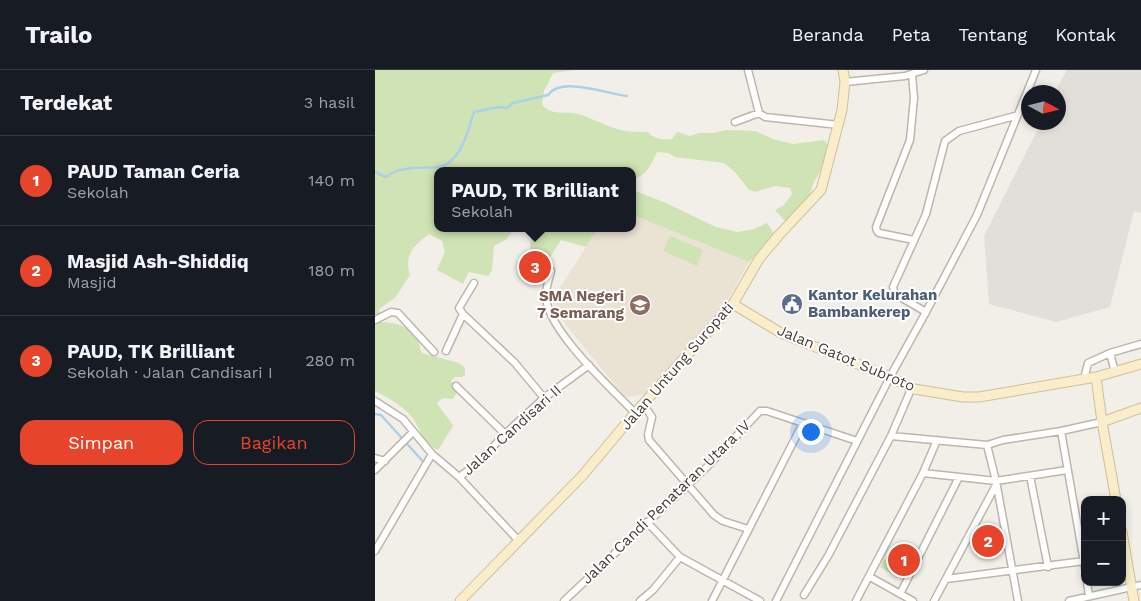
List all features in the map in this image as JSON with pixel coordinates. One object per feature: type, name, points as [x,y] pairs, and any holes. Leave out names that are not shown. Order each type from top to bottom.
[{"type":"main road","name":"Jalan Untung Suropati","points":[[460,601],[582,476],[635,413],[733,304],[759,259],[821,190],[843,110],[845,82],[843,70]]},
{"type":"main road","name":"Jalan Gatot Subroto","points":[[733,304],[781,333],[912,387],[948,396],[979,397],[1096,377],[1141,364]]},
{"type":"main road","points":[[1096,377],[1115,496]]},
{"type":"main road","points":[[1102,422],[1141,408]]},
{"type":"main road","points":[[1124,541],[1137,587],[1134,601]]},
{"type":"street","points":[[748,70],[759,114]]},
{"type":"street","points":[[845,82],[912,74],[924,70]]},
{"type":"street","points":[[776,601],[857,440],[977,215],[1015,116],[1036,70]]},
{"type":"street","points":[[912,74],[914,98],[910,140],[876,227],[879,233],[914,240]]},
{"type":"street","points":[[735,122],[759,114],[765,117],[839,125]]},
{"type":"street","points":[[926,312],[895,294],[893,287],[926,214],[945,141],[959,131],[1015,116]]},
{"type":"street","points":[[551,272],[546,297],[554,322],[589,365],[635,413]]},
{"type":"street","points":[[474,282],[459,306],[463,314],[515,363],[544,398]]},
{"type":"street","points":[[375,320],[391,312],[398,313],[434,352]]},
{"type":"street","points":[[446,351],[463,314]]},
{"type":"street","points":[[1084,379],[1087,363],[1110,353],[1141,344]]},
{"type":"street","points":[[1110,353],[1115,372]]},
{"type":"street","name":"Jalan Candisari II","points":[[459,477],[476,465],[505,434],[544,398],[589,365]]},
{"type":"street","points":[[457,386],[505,434]]},
{"type":"street","points":[[804,595],[829,556],[891,436],[912,387]]},
{"type":"street","points":[[375,401],[403,419],[411,434],[459,477],[518,540]]},
{"type":"street","points":[[643,404],[652,417],[648,434],[649,440],[688,483],[709,510],[717,517],[729,523],[748,529]]},
{"type":"street","name":"Jalan Candi Penataran Utara IV","points":[[564,601],[688,483],[760,411],[767,410],[857,440]]},
{"type":"street","points":[[891,436],[987,445],[1003,440],[1061,431],[1102,422]]},
{"type":"street","points":[[712,601],[803,423]]},
{"type":"street","points":[[1061,431],[1081,548]]},
{"type":"street","points":[[375,470],[411,434]]},
{"type":"street","points":[[856,601],[923,473],[937,440]]},
{"type":"street","points":[[987,445],[1018,601]]},
{"type":"street","points":[[375,551],[432,454]]},
{"type":"street","points":[[375,458],[385,461]]},
{"type":"street","points":[[923,473],[996,483],[1067,470]]},
{"type":"street","points":[[1031,476],[1047,567]]},
{"type":"street","points":[[900,594],[959,477]]},
{"type":"street","points":[[934,601],[996,483]]},
{"type":"street","points":[[647,522],[680,557],[760,601]]},
{"type":"street","points":[[640,601],[653,590],[680,557]]},
{"type":"street","points":[[946,579],[1047,567],[1081,565]]},
{"type":"street","points":[[870,577],[913,601]]},
{"type":"street","points":[[1088,586],[1089,596]]},
{"type":"street","points":[[1069,601],[1137,587]]},
{"type":"street","points":[[647,601],[653,590]]},
{"type":"shaded area","points":[[1067,70],[1141,70],[1141,213],[1134,211],[1110,307],[1056,322],[989,304],[984,236],[1037,130],[1066,130],[1066,85],[1059,85]]},
{"type":"shaded area","name":"SMA Negeri 7 Semarang","points":[[636,216],[749,262],[720,314],[643,395],[625,397],[566,325],[556,310],[554,301],[556,294],[595,232],[636,232]]},
{"type":"green space","points":[[375,70],[575,70],[553,73],[544,91],[542,104],[545,108],[553,112],[582,115],[622,130],[648,132],[656,138],[662,139],[672,139],[677,132],[690,136],[726,130],[755,131],[773,139],[793,144],[824,140],[829,146],[824,164],[813,184],[808,201],[790,221],[785,221],[775,210],[784,205],[792,194],[790,188],[775,186],[755,192],[748,189],[735,172],[724,163],[675,157],[668,153],[657,152],[645,172],[636,178],[636,167],[434,167],[434,232],[511,232],[507,239],[494,246],[492,270],[488,276],[469,272],[463,284],[437,270],[445,252],[442,241],[429,234],[411,252],[408,262],[410,275],[395,298],[379,309],[382,322],[402,326],[414,334],[422,353],[459,363],[465,368],[465,375],[455,377],[451,381],[458,391],[453,399],[443,398],[437,403],[453,426],[438,450],[424,439],[415,421],[403,408],[375,391]]},
{"type":"green space","points":[[636,191],[716,227],[738,232],[754,229],[767,223],[775,235],[749,262],[636,216]]},
{"type":"green space","points":[[530,232],[595,232],[586,247],[561,240],[550,257],[530,249]]},
{"type":"green space","points":[[670,236],[703,250],[697,266],[663,251]]},
{"type":"green space","points":[[884,559],[902,569],[897,577],[880,567]]},
{"type":"waterway","points":[[439,167],[447,164],[458,153],[463,145],[474,112],[499,107],[507,108],[513,103],[548,95],[554,90],[563,87],[574,86],[627,96]]},
{"type":"waterway","points":[[375,172],[386,177],[401,170],[434,167]]},
{"type":"waterway","points":[[375,414],[381,415],[428,467]]},
{"type":"place","name":"PAUD, TK Brilliant","points":[[535,267]]},
{"type":"place","name":"Kantor Kelurahan Bambankerep","points":[[792,304]]},
{"type":"place","name":"SMA Negeri 7 Semarang","points":[[640,305]]},
{"type":"place","name":"Masjid Ash-Shiddiq","points":[[988,541]]},
{"type":"place","name":"PAUD Taman Ceria","points":[[904,560]]}]
